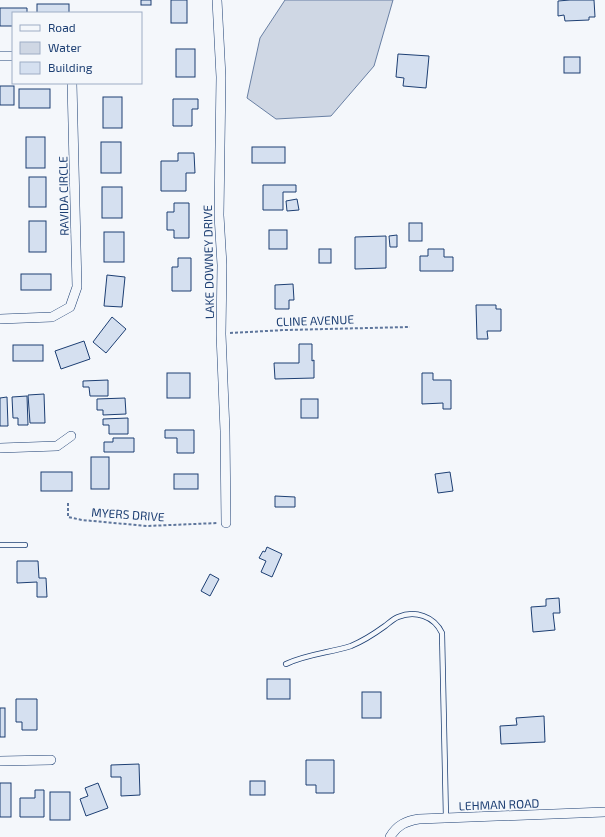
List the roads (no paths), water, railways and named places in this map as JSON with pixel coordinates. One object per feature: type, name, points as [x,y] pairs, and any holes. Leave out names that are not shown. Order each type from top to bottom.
[{"type":"street","name":"LAKE DOWNEY DRIVE","points":[[218,0],[221,77],[219,215],[222,265],[221,334],[226,432],[226,523]]},
{"type":"street","points":[[0,56],[12,56]]},
{"type":"street","name":"RAVIDA CIRCLE","points":[[0,319],[52,317],[70,307],[77,286],[72,84]]},
{"type":"street","points":[[0,448],[57,446],[71,436]]},
{"type":"street","points":[[0,761],[51,760]]},
{"type":"street","name":"LEHMAN ROAD","points":[[390,837],[396,829],[407,821],[419,819],[605,812]]},
{"type":"lane","points":[[0,546],[25,545]]},
{"type":"lane","points":[[286,664],[297,658],[343,649],[373,635],[397,618],[406,615],[421,615],[430,618],[438,626],[442,633],[446,818]]},
{"type":"water","points":[[285,0],[393,0],[374,66],[331,116],[276,119],[247,98],[260,38]]}]
